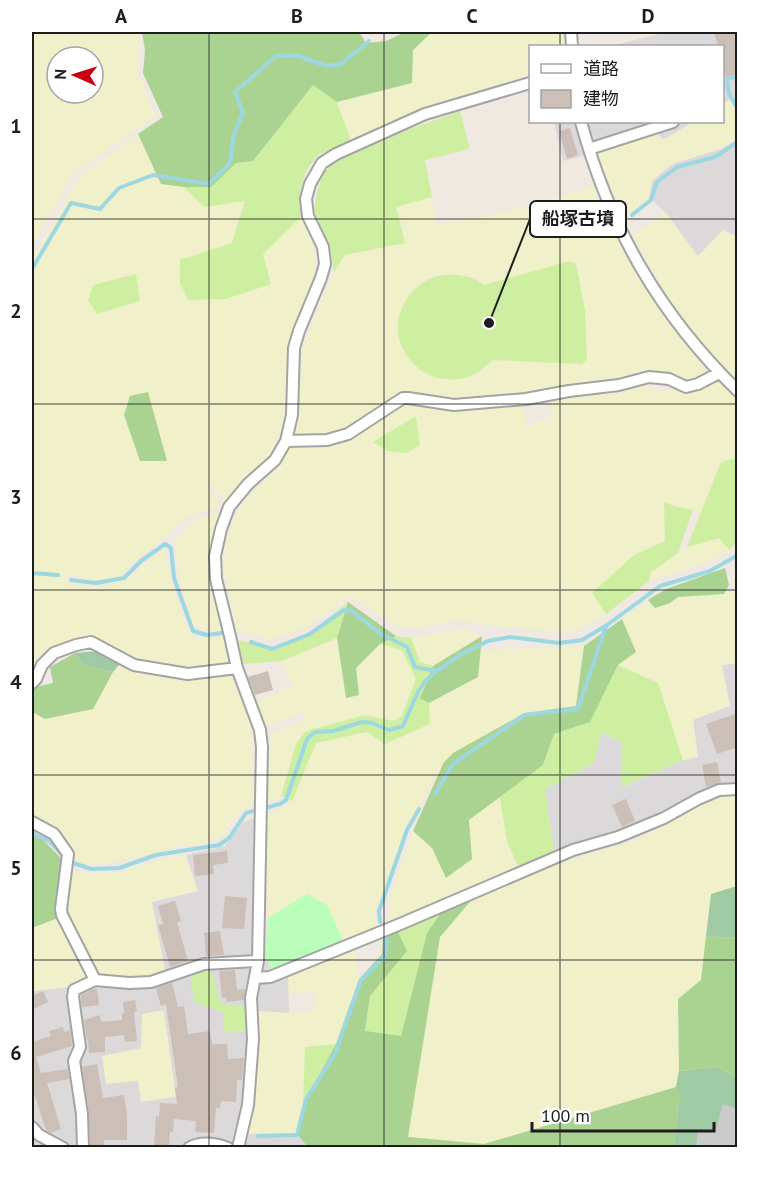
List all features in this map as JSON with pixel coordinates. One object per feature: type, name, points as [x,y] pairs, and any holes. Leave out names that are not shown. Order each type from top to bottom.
[{"type":"street","points":[[238,1148],[248,1105],[253,1039],[251,998],[258,961],[262,747],[260,730],[237,668],[216,579],[215,556],[229,507],[248,484],[274,460],[286,441],[292,415],[294,348],[325,264],[323,247],[308,216],[306,199],[310,184],[322,163],[336,154],[425,114],[529,84]]},
{"type":"street","points":[[581,123],[588,149],[621,233],[646,277],[695,346],[738,391]]},
{"type":"street","points":[[588,149],[670,123]]},
{"type":"street","points":[[286,441],[327,440],[348,434],[403,398],[454,405],[526,399],[569,391],[619,386],[650,377],[669,379],[686,387],[698,384],[719,373]]},
{"type":"street","points":[[32,683],[42,665],[54,653],[91,642],[134,665],[188,674],[237,668]]},
{"type":"street","points":[[255,978],[270,977],[399,925],[573,850],[618,837],[664,818],[719,790],[738,789]]},
{"type":"street","points":[[32,822],[54,834],[68,854],[62,915],[95,980]]},
{"type":"street","points":[[83,1148],[82,1114],[74,1061],[80,1047],[74,990],[95,980],[151,982],[204,964],[258,961]]},
{"type":"street","points":[[32,1127],[39,1135],[63,1148]]},
{"type":"street","points":[[189,1148],[204,1143],[228,1148]]},
{"type":"shaded area","points":[[667,32],[737,32],[737,112],[730,100],[724,103],[724,45],[616,45]]},
{"type":"shaded area","points":[[554,123],[691,123],[663,140],[597,152],[563,161]]},
{"type":"shaded area","points":[[737,139],[737,237],[723,230],[698,257],[666,213],[649,197],[652,181],[672,164],[721,149]]},
{"type":"shaded area","points":[[737,663],[737,787],[718,786],[621,832],[554,853],[545,789],[594,763],[601,732],[621,742],[622,787],[683,760],[698,757],[693,720],[722,665]]},
{"type":"shaded area","points":[[255,818],[252,954],[265,957],[272,969],[288,978],[289,1013],[258,1012],[254,1100],[248,1134],[296,1133],[309,1147],[32,1148],[32,991],[70,987],[152,902],[197,891],[186,855],[225,846],[243,822]]},
{"type":"shaded area","points":[[679,1071],[737,1077],[737,1147],[674,1148],[680,1098],[676,1087]]},
{"type":"green space","points":[[32,32],[137,32],[139,45],[137,71],[155,116],[74,173],[32,245]]},
{"type":"green space","points":[[142,32],[359,32],[366,43],[386,41],[405,32],[432,32],[413,50],[412,83],[337,102],[313,85],[253,161],[236,163],[211,187],[184,187],[161,184],[138,134],[163,117],[143,73],[145,50]]},
{"type":"green space","points":[[432,32],[565,32],[566,45],[529,45],[529,75],[424,108],[351,141],[337,102],[412,83],[413,50]]},
{"type":"green space","points":[[313,85],[337,102],[351,141],[318,155],[306,171],[300,192],[301,217],[263,254],[271,284],[226,299],[188,300],[180,283],[180,260],[232,243],[245,201],[204,207],[184,187],[211,187],[236,163],[253,161]]},
{"type":"green space","points":[[730,99],[737,112],[737,139],[721,149],[672,164],[652,181],[649,197],[630,214],[621,213],[597,152],[657,132],[663,140],[691,123],[724,123],[724,103]]},
{"type":"green space","points":[[460,111],[470,149],[425,160],[432,197],[396,207],[405,243],[345,255],[334,272],[330,247],[314,213],[323,173],[343,155]]},
{"type":"green space","points":[[138,134],[161,184],[184,187],[204,207],[245,200],[232,243],[263,254],[301,217],[316,252],[315,283],[288,341],[286,407],[281,430],[268,458],[226,501],[201,477],[220,506],[189,516],[117,577],[95,580],[66,574],[67,584],[100,587],[128,579],[163,548],[183,620],[195,637],[225,637],[230,666],[189,670],[136,662],[91,638],[43,654],[32,679],[32,261],[80,176]]},
{"type":"green space","points":[[593,186],[610,228],[628,259],[666,318],[708,372],[689,380],[659,372],[616,383],[468,400],[439,400],[403,393],[337,435],[292,438],[299,402],[303,345],[334,272],[345,255],[405,243],[396,206],[432,197],[437,225],[517,209]],"holes":[[[576,264],[585,310],[587,359],[582,363],[493,360],[481,371],[466,378],[449,380],[409,294],[422,282],[437,275],[470,277],[484,285]]]},
{"type":"green space","points":[[666,213],[698,256],[723,230],[737,237],[737,383],[678,314],[632,235]]},
{"type":"green space","points":[[570,261],[576,264],[585,310],[587,359],[582,364],[493,360],[469,376],[448,379],[431,376],[421,370],[412,362],[402,346],[398,330],[400,313],[407,299],[418,286],[433,278],[449,274],[470,278],[484,285]]},
{"type":"green space","points":[[136,274],[140,301],[97,314],[88,301],[93,285]]},
{"type":"green space","points":[[719,381],[737,398],[737,458],[721,462],[702,512],[677,507],[665,541],[634,555],[592,593],[606,614],[588,625],[565,633],[490,626],[459,620],[417,628],[397,627],[356,600],[348,598],[305,628],[269,640],[236,629],[223,568],[227,535],[243,501],[278,467],[289,445],[335,444],[405,401],[523,404],[526,426],[551,417],[549,400],[578,392],[622,389],[649,384],[649,390],[694,392]]},
{"type":"green space","points":[[148,392],[167,461],[140,461],[124,415],[130,396]]},
{"type":"green space","points":[[416,416],[420,445],[406,453],[387,451],[373,442]]},
{"type":"green space","points":[[737,458],[737,543],[729,550],[719,538],[687,547],[721,462]]},
{"type":"green space","points":[[664,502],[693,510],[678,553],[650,573],[649,581],[606,614],[592,593],[634,555],[665,541]]},
{"type":"green space","points":[[221,512],[212,536],[209,570],[223,631],[203,630],[192,624],[178,573],[175,540],[195,520]]},
{"type":"green space","points":[[719,538],[729,550],[710,561],[649,581],[650,573],[687,547]]},
{"type":"green space","points":[[725,568],[729,585],[724,594],[678,597],[670,603],[655,608],[648,600],[666,589]]},
{"type":"green space","points":[[737,592],[737,663],[722,665],[730,706],[693,720],[698,757],[683,760],[658,683],[618,665],[636,651],[622,619],[648,600],[655,608],[670,603],[678,597]]},
{"type":"green space","points":[[348,602],[337,638],[282,661],[244,664],[237,640],[271,647],[311,632]]},
{"type":"green space","points":[[348,602],[396,636],[380,644],[356,668],[359,695],[346,698],[337,638]]},
{"type":"green space","points":[[622,619],[636,652],[618,665],[590,722],[554,734],[543,765],[469,820],[472,859],[446,878],[432,848],[413,831],[444,762],[453,753],[525,713],[576,706],[584,646]]},
{"type":"green space","points":[[463,629],[482,636],[433,666],[420,662],[411,638]]},
{"type":"green space","points":[[396,636],[411,638],[420,662],[433,666],[421,698],[429,703],[430,724],[385,744],[367,732],[316,743],[292,801],[281,796],[296,744],[306,731],[365,715],[394,721],[402,716],[416,679],[402,650],[380,644]]},
{"type":"green space","points":[[482,636],[478,677],[429,703],[420,698],[433,666]]},
{"type":"green space","points":[[337,638],[346,698],[356,668],[380,644],[402,650],[416,679],[402,716],[394,721],[365,715],[296,744],[281,796],[266,803],[271,734],[303,721],[303,713],[265,726],[257,703],[293,685],[282,661]]},
{"type":"green space","points":[[584,646],[576,706],[525,713],[453,753],[444,762],[407,828],[374,913],[378,927],[343,941],[328,906],[268,918],[268,816],[292,801],[315,743],[367,732],[430,724],[429,703],[478,677],[481,651]]},
{"type":"green space","points":[[98,651],[120,664],[113,672],[83,665],[75,653]]},
{"type":"green space","points":[[75,653],[83,665],[113,672],[93,709],[45,719],[32,712],[32,688],[53,683],[50,667]]},
{"type":"green space","points":[[120,664],[191,680],[231,675],[252,728],[253,805],[239,811],[224,834],[212,842],[177,847],[103,864],[84,863],[74,858],[57,833],[32,819],[32,712],[45,719],[113,672]]},
{"type":"green space","points":[[618,665],[658,683],[683,760],[621,787],[621,742],[601,732],[594,763],[545,789],[554,853],[519,868],[507,842],[500,797],[543,765],[554,734],[590,722]]},
{"type":"green space","points":[[721,795],[737,795],[737,886],[711,894],[701,980],[678,999],[679,1071],[676,1087],[484,1144],[407,1137],[440,936],[474,897],[570,859],[633,842]]},
{"type":"green space","points":[[500,797],[507,842],[519,868],[390,920],[389,898],[413,831],[432,848],[446,878],[472,859],[469,820]]},
{"type":"green space","points":[[32,829],[62,859],[58,918],[32,928]]},
{"type":"green space","points":[[186,855],[198,891],[152,902],[166,975],[127,979],[98,976],[64,911],[71,871],[118,873],[159,859]]},
{"type":"green space","points":[[737,886],[737,938],[706,936],[711,894]]},
{"type":"green space","points":[[307,894],[328,906],[343,941],[272,969],[265,957],[268,918]]},
{"type":"green space","points":[[474,897],[440,937],[408,1137],[484,1144],[676,1087],[680,1098],[674,1147],[309,1148],[296,1133],[303,1105],[336,1044],[359,979],[382,954],[383,937],[398,932],[407,951],[370,996],[365,1031],[401,1036],[427,933],[442,911]]},
{"type":"green space","points":[[442,911],[427,933],[401,1036],[365,1032],[370,996],[406,951],[398,932]]},
{"type":"green space","points":[[58,918],[89,979],[70,987],[32,991],[32,928]]},
{"type":"green space","points":[[706,936],[737,938],[737,1077],[716,1067],[679,1071],[678,999],[701,980]]},
{"type":"green space","points":[[354,949],[359,979],[336,1044],[305,1047],[303,1105],[296,1133],[247,1134],[254,1100],[258,1011],[289,1013],[316,1010],[315,992],[289,994],[288,978]]},
{"type":"green space","points":[[211,970],[221,1004],[246,1006],[248,1032],[224,1032],[223,1012],[195,1003],[190,975]]},
{"type":"green space","points":[[164,1010],[176,1097],[141,1102],[138,1081],[106,1084],[102,1056],[141,1048],[142,1014]]},
{"type":"green space","points":[[336,1044],[303,1105],[305,1047]]},
{"type":"green space","points":[[716,1067],[737,1077],[737,1109],[723,1104],[715,1132],[698,1131],[696,1147],[674,1147],[680,1098],[676,1087],[679,1071]]},
{"type":"building","points":[[714,32],[738,32],[738,65],[735,65],[737,74],[726,77],[724,45],[718,45]]},
{"type":"building","points":[[570,128],[578,155],[567,159],[559,131]]},
{"type":"building","points":[[268,671],[273,690],[255,695],[248,677]]},
{"type":"building","points":[[738,713],[738,747],[717,754],[706,724]]},
{"type":"building","points":[[717,762],[721,782],[706,787],[702,765]]},
{"type":"building","points":[[626,799],[635,821],[622,827],[612,805]]},
{"type":"building","points":[[227,851],[228,863],[213,865],[214,874],[195,876],[193,855]]},
{"type":"building","points":[[225,896],[247,898],[244,929],[222,928]]},
{"type":"building","points":[[175,901],[181,921],[177,922],[188,961],[170,967],[158,925],[163,924],[158,906]]},
{"type":"building","points":[[220,931],[224,955],[206,956],[204,933]]},
{"type":"building","points":[[235,970],[237,990],[245,989],[244,1000],[226,1002],[226,997],[222,998],[219,971]]},
{"type":"building","points":[[172,983],[178,1007],[184,1006],[188,1034],[210,1031],[212,1044],[227,1044],[228,1059],[244,1058],[244,1060],[242,1080],[237,1080],[236,1102],[221,1101],[220,1108],[216,1108],[214,1133],[195,1132],[196,1121],[174,1119],[169,1146],[154,1145],[156,1116],[159,1117],[160,1103],[177,1104],[175,1088],[178,1087],[166,1004],[161,1006],[156,988]]},
{"type":"building","points":[[97,989],[99,1005],[82,1007],[81,995]]},
{"type":"building","points":[[43,991],[48,1002],[32,1010],[32,996]]},
{"type":"building","points":[[135,1000],[137,1041],[125,1042],[124,1035],[105,1037],[105,1052],[89,1053],[84,1020],[100,1015],[101,1022],[122,1020],[123,1002]]},
{"type":"building","points":[[63,1027],[64,1032],[70,1030],[72,1046],[36,1057],[41,1073],[68,1069],[69,1079],[47,1083],[61,1129],[50,1133],[46,1130],[35,1096],[32,1097],[32,1042],[51,1036],[49,1031]]},
{"type":"building","points":[[97,1064],[103,1098],[124,1095],[127,1140],[104,1140],[104,1148],[90,1148],[89,1113],[82,1067]]},
{"type":"waterway","points":[[32,269],[71,203],[100,209],[119,188],[153,175],[209,184],[230,163],[234,134],[243,113],[235,92],[276,56],[295,55],[327,66],[341,64],[369,41]]},
{"type":"waterway","points":[[738,76],[727,79],[729,94],[738,109]]},
{"type":"waterway","points":[[632,215],[651,200],[657,182],[677,167],[715,157],[738,142]]},
{"type":"waterway","points":[[71,580],[96,583],[124,578],[141,561],[165,544],[171,548],[174,578],[193,631],[207,635],[222,633]]},
{"type":"waterway","points":[[70,862],[91,869],[119,868],[156,855],[219,845],[229,838],[246,813],[280,804],[286,800],[307,739],[315,732],[333,731],[362,722],[372,723],[389,730],[403,726],[425,681],[462,654],[488,641],[510,637],[559,643],[582,640],[607,625],[660,586],[710,571],[738,555]]},
{"type":"waterway","points":[[32,573],[58,575]]},
{"type":"waterway","points":[[251,642],[272,649],[310,634],[344,610],[352,611],[379,633],[407,647],[415,667],[437,671]]},
{"type":"waterway","points":[[435,794],[453,764],[524,715],[578,709],[606,626]]},
{"type":"waterway","points":[[380,922],[379,911],[407,830],[419,809]]},
{"type":"waterway","points":[[32,833],[50,842],[65,857]]},
{"type":"waterway","points":[[258,1136],[297,1135],[306,1099],[335,1054],[361,980],[385,956],[386,938]]},
{"type":"place","name":"船塚古墳","points":[[489,323]]}]
